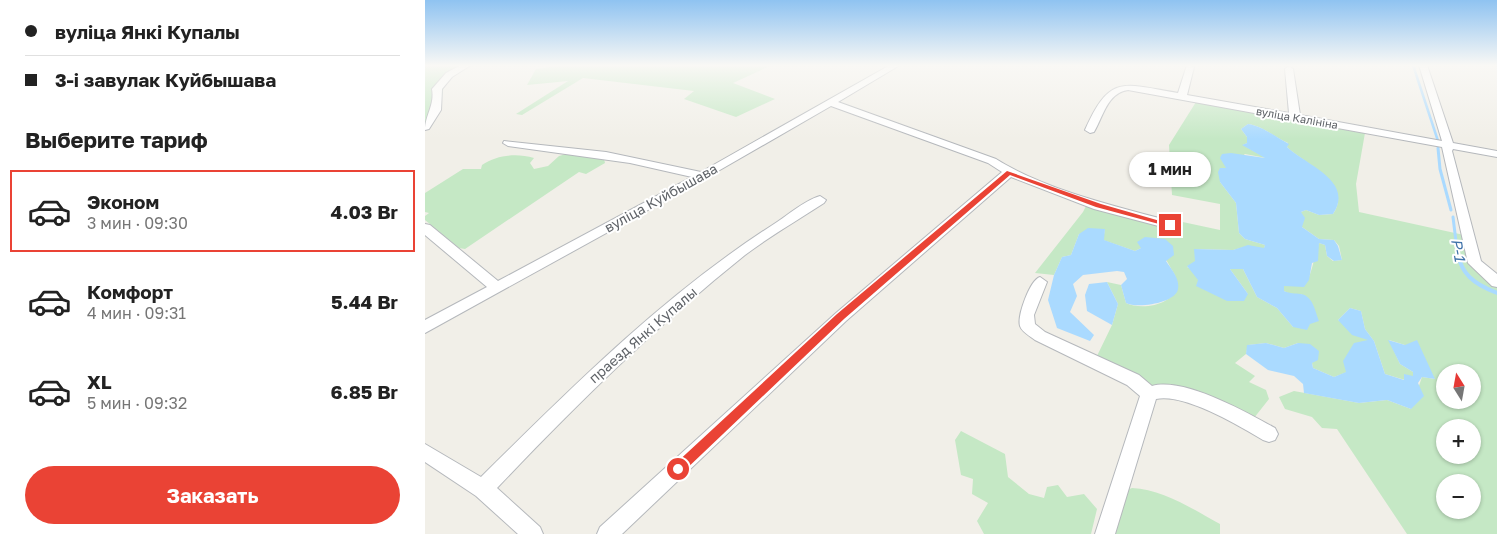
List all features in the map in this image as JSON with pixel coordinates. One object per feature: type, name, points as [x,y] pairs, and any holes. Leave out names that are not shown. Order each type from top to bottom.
[{"type":"street","points":[[425,127],[437,111],[439,96],[437,90]]},
{"type":"street","name":"вуліца Куйбышава","points":[[425,327],[702,176],[850,90]]},
{"type":"street","name":"вуліца Калініна","points":[[1090,130],[1101,106],[1117,90]]},
{"type":"street","name":"вуліца Калініна","points":[[1147,90],[1497,154]]},
{"type":"street","points":[[1181,97],[1183,90]]},
{"type":"street","points":[[1292,90],[1295,118]]},
{"type":"street","points":[[1431,90],[1448,146],[1475,263],[1497,282]]},
{"type":"street","points":[[828,102],[992,161],[1009,172],[1098,206],[1170,225]]},
{"type":"street","points":[[509,142],[681,170],[702,176]]},
{"type":"street","points":[[607,534],[841,317],[1009,172]]},
{"type":"street","name":"праезд Янкі Купалы","points":[[483,489],[576,394],[641,335],[742,251],[820,200]]},
{"type":"street","points":[[428,234],[497,287]]},
{"type":"street","points":[[1040,282],[1027,315],[1028,326],[1040,336],[1133,380],[1149,394],[1169,391],[1188,397],[1254,425],[1269,434]]},
{"type":"street","points":[[1105,534],[1119,488],[1130,462],[1149,394]]},
{"type":"street","points":[[427,456],[483,489],[533,534]]},
{"type":"green space","points":[[425,90],[443,90],[442,96],[436,100],[428,125],[425,126]]},
{"type":"green space","points":[[554,90],[563,90],[522,115],[516,114]]},
{"type":"green space","points":[[685,90],[751,90],[775,99],[736,117],[684,99],[694,91]]},
{"type":"green space","points":[[1196,102],[1365,133],[1356,184],[1359,212],[1464,235],[1471,262],[1497,284],[1497,534],[1407,534],[1337,429],[1322,428],[1312,417],[1285,409],[1279,397],[1294,391],[1359,403],[1387,400],[1411,409],[1422,377],[1435,379],[1405,345],[1389,340],[1400,364],[1413,372],[1413,377],[1405,380],[1385,374],[1374,341],[1365,329],[1361,311],[1350,308],[1338,320],[1369,340],[1347,372],[1334,377],[1313,368],[1312,363],[1298,343],[1284,348],[1266,343],[1248,345],[1246,354],[1235,363],[1255,376],[1249,382],[1266,390],[1269,399],[1254,418],[1149,388],[1096,358],[1112,325],[1118,304],[1107,282],[1121,285],[1126,303],[1144,306],[1164,302],[1172,296],[1176,289],[1177,280],[1167,261],[1141,248],[1135,251],[1103,240],[1105,229],[1079,234],[1071,255],[1062,257],[1054,275],[1035,273],[1083,212],[1087,204],[1161,225],[1163,229],[1170,231],[1176,228],[1178,221],[1220,230],[1220,204],[1172,195],[1169,145]],"holes":[[[1248,124],[1264,129],[1288,143],[1287,147],[1325,176],[1337,193],[1338,203],[1333,214],[1319,215],[1306,210],[1301,212],[1302,227],[1319,239],[1334,240],[1339,246],[1342,260],[1333,261],[1327,256],[1325,245],[1319,243],[1311,271],[1304,286],[1284,286],[1284,291],[1292,295],[1302,294],[1293,327],[1277,308],[1257,297],[1243,269],[1230,269],[1248,294],[1187,267],[1196,261],[1195,249],[1233,250],[1248,246],[1264,249],[1265,245],[1245,239],[1239,233],[1236,203],[1220,182],[1227,168],[1245,154],[1266,158],[1243,145],[1247,143],[1247,137],[1241,129]]]},
{"type":"green space","points":[[566,154],[604,159],[605,163],[586,174],[579,172],[465,249],[459,248],[425,220],[425,216],[429,213],[425,212],[425,193],[463,169],[481,169],[482,165],[494,159],[514,155],[534,158],[530,163],[534,169],[548,166],[559,156]]},
{"type":"green space","points":[[961,431],[1005,454],[1008,477],[1029,494],[1044,498],[1047,487],[1058,485],[1067,497],[1084,494],[1097,509],[1091,534],[984,534],[977,521],[988,503],[972,494],[973,479],[961,475],[955,440]]},
{"type":"green space","points":[[1132,488],[1144,489],[1167,496],[1189,507],[1220,524],[1220,534],[1112,534],[1127,490]]},
{"type":"water","points":[[1248,124],[1264,129],[1289,144],[1287,147],[1316,167],[1333,183],[1338,192],[1338,202],[1333,214],[1319,215],[1306,210],[1301,212],[1305,218],[1302,227],[1319,239],[1334,240],[1342,260],[1334,261],[1327,256],[1325,245],[1319,243],[1318,261],[1312,263],[1309,280],[1304,287],[1284,286],[1284,291],[1305,295],[1313,304],[1319,321],[1310,324],[1307,330],[1293,327],[1277,308],[1257,297],[1243,269],[1230,269],[1248,294],[1244,301],[1227,301],[1196,286],[1198,280],[1187,266],[1195,261],[1194,249],[1233,250],[1248,245],[1264,248],[1265,245],[1245,239],[1239,233],[1236,203],[1220,182],[1218,172],[1220,168],[1226,168],[1220,158],[1222,154],[1231,153],[1265,158],[1242,145],[1247,143],[1247,137],[1241,129]]},
{"type":"water","points":[[1088,228],[1105,229],[1104,240],[1135,251],[1141,248],[1137,242],[1145,237],[1165,239],[1173,246],[1174,255],[1166,261],[1178,281],[1176,294],[1171,298],[1155,304],[1131,305],[1126,303],[1121,285],[1127,279],[1124,272],[1117,271],[1083,275],[1073,284],[1077,296],[1070,312],[1094,335],[1090,341],[1057,328],[1048,300],[1054,275],[1062,257],[1071,255],[1079,234]]},
{"type":"water","points":[[1107,282],[1118,304],[1112,325],[1087,311],[1085,295],[1089,284]]},
{"type":"water","points":[[1350,308],[1361,311],[1365,329],[1374,341],[1385,374],[1404,380],[1404,374],[1413,376],[1413,372],[1400,364],[1388,340],[1405,345],[1417,340],[1435,379],[1422,377],[1418,383],[1424,396],[1411,409],[1387,400],[1359,403],[1304,393],[1303,384],[1294,376],[1268,370],[1246,354],[1247,345],[1266,343],[1284,348],[1298,343],[1310,344],[1319,351],[1318,360],[1312,363],[1313,368],[1334,377],[1346,372],[1343,361],[1354,343],[1368,340],[1352,335],[1338,320]]},
{"type":"waterway","name":"P-1","points":[[1421,90],[1438,141]]},
{"type":"waterway","name":"P-1","points":[[1438,148],[1440,169],[1451,210]]},
{"type":"waterway","name":"P-1","points":[[1453,217],[1457,250]]},
{"type":"waterway","name":"P-1","points":[[1457,249],[1465,272],[1481,286],[1497,293]]},
{"type":"route","points":[[678,469],[841,317],[1009,172],[1098,206],[1170,225]]}]
